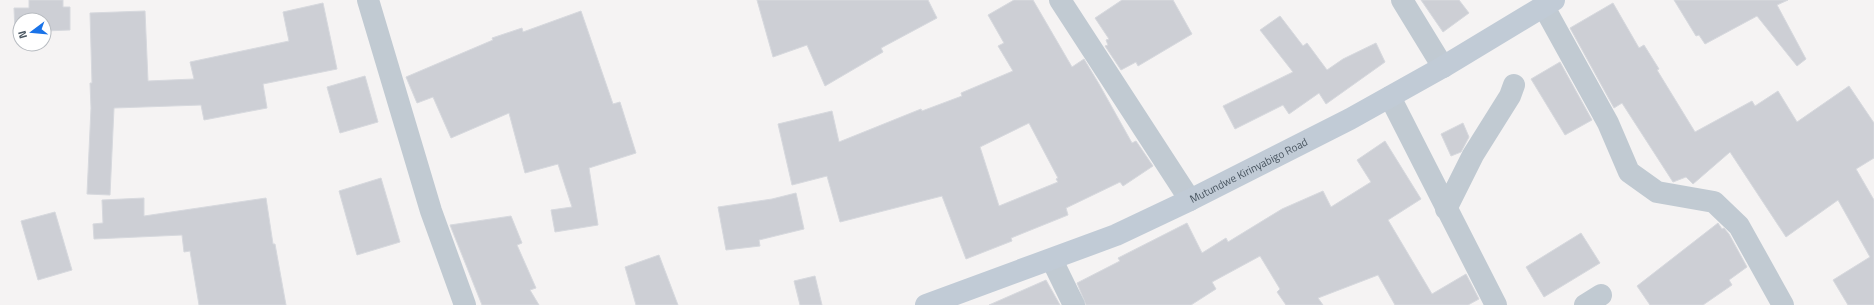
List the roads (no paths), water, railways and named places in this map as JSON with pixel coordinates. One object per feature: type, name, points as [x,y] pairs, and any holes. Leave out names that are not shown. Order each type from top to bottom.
[{"type":"street","points":[[368,0],[431,211],[465,305]]},
{"type":"street","points":[[1060,0],[1190,200]]},
{"type":"street","points":[[1402,0],[1443,67]]},
{"type":"street","points":[[1549,4],[1608,123],[1629,172],[1657,192],[1714,202],[1740,226],[1783,305]]},
{"type":"street","name":"Mutundwe Kirinyabigo Road","points":[[926,305],[1052,260],[1116,235],[1190,200],[1350,119],[1443,67],[1549,4]]},
{"type":"street","points":[[1446,209],[1473,155],[1510,96],[1514,85]]},
{"type":"street","points":[[1390,97],[1496,305]]},
{"type":"street","points":[[1052,260],[1074,305]]}]
